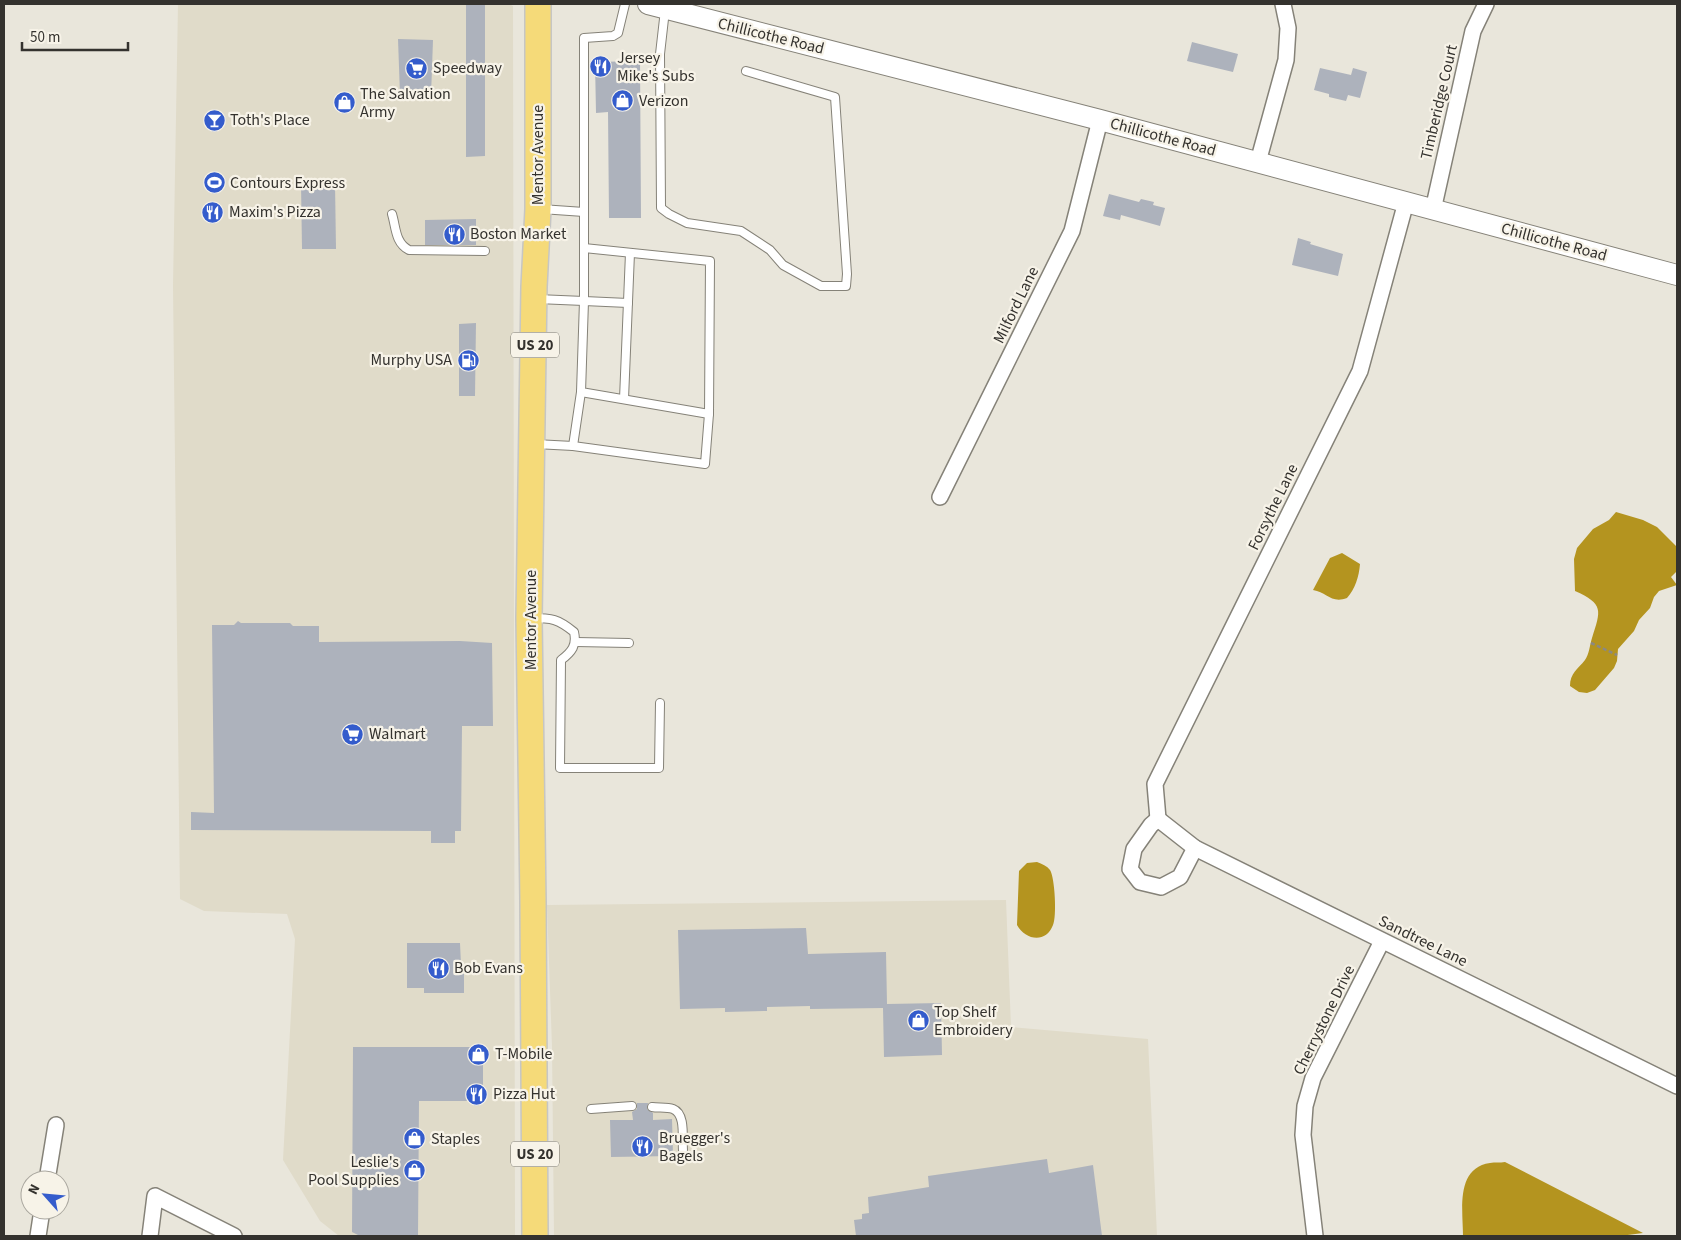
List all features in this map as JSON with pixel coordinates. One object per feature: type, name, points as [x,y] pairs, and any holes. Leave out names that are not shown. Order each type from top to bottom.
[{"type":"main road","name":"Mentor Avenue","points":[[536,1236],[530,618],[534,299],[538,209],[538,4]]},
{"type":"street","points":[[1258,162],[1286,60],[1288,28],[1284,4]]},
{"type":"street","name":"Timberidge Court","points":[[1433,210],[1473,31],[1486,4]]},
{"type":"street","name":"Chillicothe Road","points":[[657,6],[1100,120],[1677,275]]},
{"type":"street","name":"Milford Lane","points":[[940,497],[1072,230],[1100,120]]},
{"type":"street","name":"Forsythe Lane","points":[[1158,819],[1155,784],[1360,371],[1406,202]]},
{"type":"street","points":[[1158,819],[1151,825],[1134,849],[1130,869],[1140,882],[1161,887],[1180,877],[1195,848]]},
{"type":"street","name":"Sandtree Lane","points":[[1158,819],[1195,848],[1677,1086]]},
{"type":"street","name":"Cherrystone Drive","points":[[1314,1236],[1303,1135],[1305,1106],[1313,1078],[1382,941]]},
{"type":"street","points":[[49,1170],[56,1125]]},
{"type":"street","points":[[150,1236],[155,1196],[234,1236]]},
{"type":"street","points":[[38,1236],[40,1220]]},
{"type":"lane","points":[[573,446],[581,392],[584,301],[584,38],[613,36],[618,33],[625,4]]},
{"type":"lane","points":[[657,6],[660,54],[661,208],[668,214],[687,223],[740,231],[770,250],[783,265],[821,286],[846,286],[847,274],[835,97],[746,71]]},
{"type":"lane","points":[[538,209],[584,212]]},
{"type":"lane","points":[[392,214],[396,233],[404,247],[409,250],[485,251]]},
{"type":"lane","points":[[533,444],[573,446],[705,464],[709,414],[710,261],[584,248]]},
{"type":"lane","points":[[624,399],[630,252]]},
{"type":"lane","points":[[534,299],[628,304]]},
{"type":"lane","points":[[581,392],[709,414]]},
{"type":"lane","points":[[530,618],[551,618],[562,622],[574,632],[576,642],[572,650],[561,660],[560,768],[659,768],[660,704]]},
{"type":"lane","points":[[576,642],[629,643]]},
{"type":"lane","points":[[591,1109],[632,1106]]},
{"type":"lane","points":[[652,1107],[673,1109],[678,1114],[682,1123],[682,1150]]},
{"type":"path","points":[[1591,643],[1618,655]]},
{"type":"shaded area","points":[[178,4],[509,4],[513,6],[515,1236],[339,1236],[320,1221],[283,1160],[295,939],[287,914],[204,911],[180,899],[173,286]]},
{"type":"shaded area","points":[[1616,512],[1643,520],[1657,527],[1677,547],[1677,571],[1671,577],[1677,585],[1659,591],[1654,597],[1650,608],[1639,620],[1634,631],[1618,649],[1614,668],[1595,690],[1587,693],[1579,692],[1570,686],[1570,682],[1573,674],[1588,655],[1597,621],[1598,609],[1591,600],[1575,591],[1574,559],[1577,548],[1593,529],[1609,520]]},
{"type":"shaded area","points":[[1342,553],[1360,564],[1359,574],[1347,598],[1337,600],[1313,590],[1330,558]]},
{"type":"shaded area","points":[[1037,862],[1046,866],[1052,874],[1055,906],[1054,921],[1050,931],[1046,935],[1035,938],[1025,934],[1017,925],[1019,871],[1027,863]]},
{"type":"shaded area","points":[[1006,900],[1011,1027],[1148,1039],[1157,1236],[554,1236],[552,1047],[547,905]]},
{"type":"shaded area","points":[[1505,1162],[1643,1233],[1620,1236],[1463,1236],[1463,1192],[1471,1173],[1479,1167],[1490,1163]]},
{"type":"building","points":[[466,4],[485,4],[485,156],[466,157]]},
{"type":"building","points":[[398,39],[433,40],[431,96],[400,95]]},
{"type":"building","points":[[1192,42],[1238,54],[1233,72],[1187,61]]},
{"type":"building","points":[[640,61],[641,218],[609,218],[608,112],[596,113],[595,62]]},
{"type":"building","points":[[1320,68],[1351,75],[1353,68],[1367,72],[1360,98],[1348,95],[1346,101],[1329,97],[1329,94],[1314,90]]},
{"type":"building","points":[[301,183],[335,183],[336,249],[302,249]]},
{"type":"building","points":[[1109,194],[1139,202],[1141,199],[1154,202],[1153,205],[1165,208],[1160,226],[1121,215],[1120,220],[1103,216]]},
{"type":"building","points":[[476,219],[476,245],[425,245],[425,220]]},
{"type":"building","points":[[1298,238],[1311,242],[1310,244],[1343,254],[1338,276],[1292,265]]},
{"type":"building","points":[[476,323],[475,396],[459,396],[459,324]]},
{"type":"building","points":[[238,621],[241,623],[290,623],[293,626],[319,626],[319,642],[460,641],[492,643],[493,726],[462,726],[461,831],[455,831],[455,843],[431,843],[431,831],[191,830],[191,812],[214,813],[212,625],[234,625]]},
{"type":"building","points":[[806,928],[808,954],[886,952],[887,1004],[941,1003],[942,1055],[884,1057],[883,1008],[810,1009],[810,1006],[767,1007],[767,1011],[725,1012],[725,1008],[680,1009],[678,930]]},
{"type":"building","points":[[407,943],[460,943],[461,965],[464,965],[464,993],[424,993],[424,988],[407,988]]},
{"type":"building","points":[[353,1047],[483,1047],[483,1101],[419,1101],[418,1236],[360,1236],[352,1232]]},
{"type":"building","points":[[637,1103],[648,1103],[647,1109],[653,1113],[653,1120],[672,1119],[673,1156],[611,1157],[610,1120],[633,1120],[632,1112],[637,1109]]},
{"type":"building","points":[[1047,1159],[1049,1173],[1093,1165],[1102,1236],[856,1236],[854,1220],[862,1219],[862,1214],[869,1213],[868,1197],[929,1187],[928,1176]]},
{"type":"place","name":"Jersey Mike's Subs","points":[[601,67]]},
{"type":"place","name":"Speedway","points":[[417,68]]},
{"type":"place","name":"Verizon","points":[[623,101]]},
{"type":"place","name":"The Salvation Army","points":[[344,103]]},
{"type":"place","name":"Toth's Place","points":[[214,120]]},
{"type":"place","name":"Contours Express","points":[[214,183]]},
{"type":"place","name":"Maxim's Pizza","points":[[213,212]]},
{"type":"place","name":"Boston Market","points":[[454,234]]},
{"type":"place","name":"Murphy USA","points":[[468,360]]},
{"type":"place","name":"Walmart","points":[[353,734]]},
{"type":"place","name":"Bob Evans","points":[[438,968]]},
{"type":"place","name":"Top Shelf Embroidery","points":[[918,1021]]},
{"type":"place","name":"T-Mobile","points":[[479,1054]]},
{"type":"place","name":"Pizza Hut","points":[[477,1094]]},
{"type":"place","name":"Staples","points":[[415,1139]]},
{"type":"place","name":"Bruegger's Bagels","points":[[643,1147]]},
{"type":"place","name":"Leslie's Pool Supplies","points":[[415,1171]]}]
